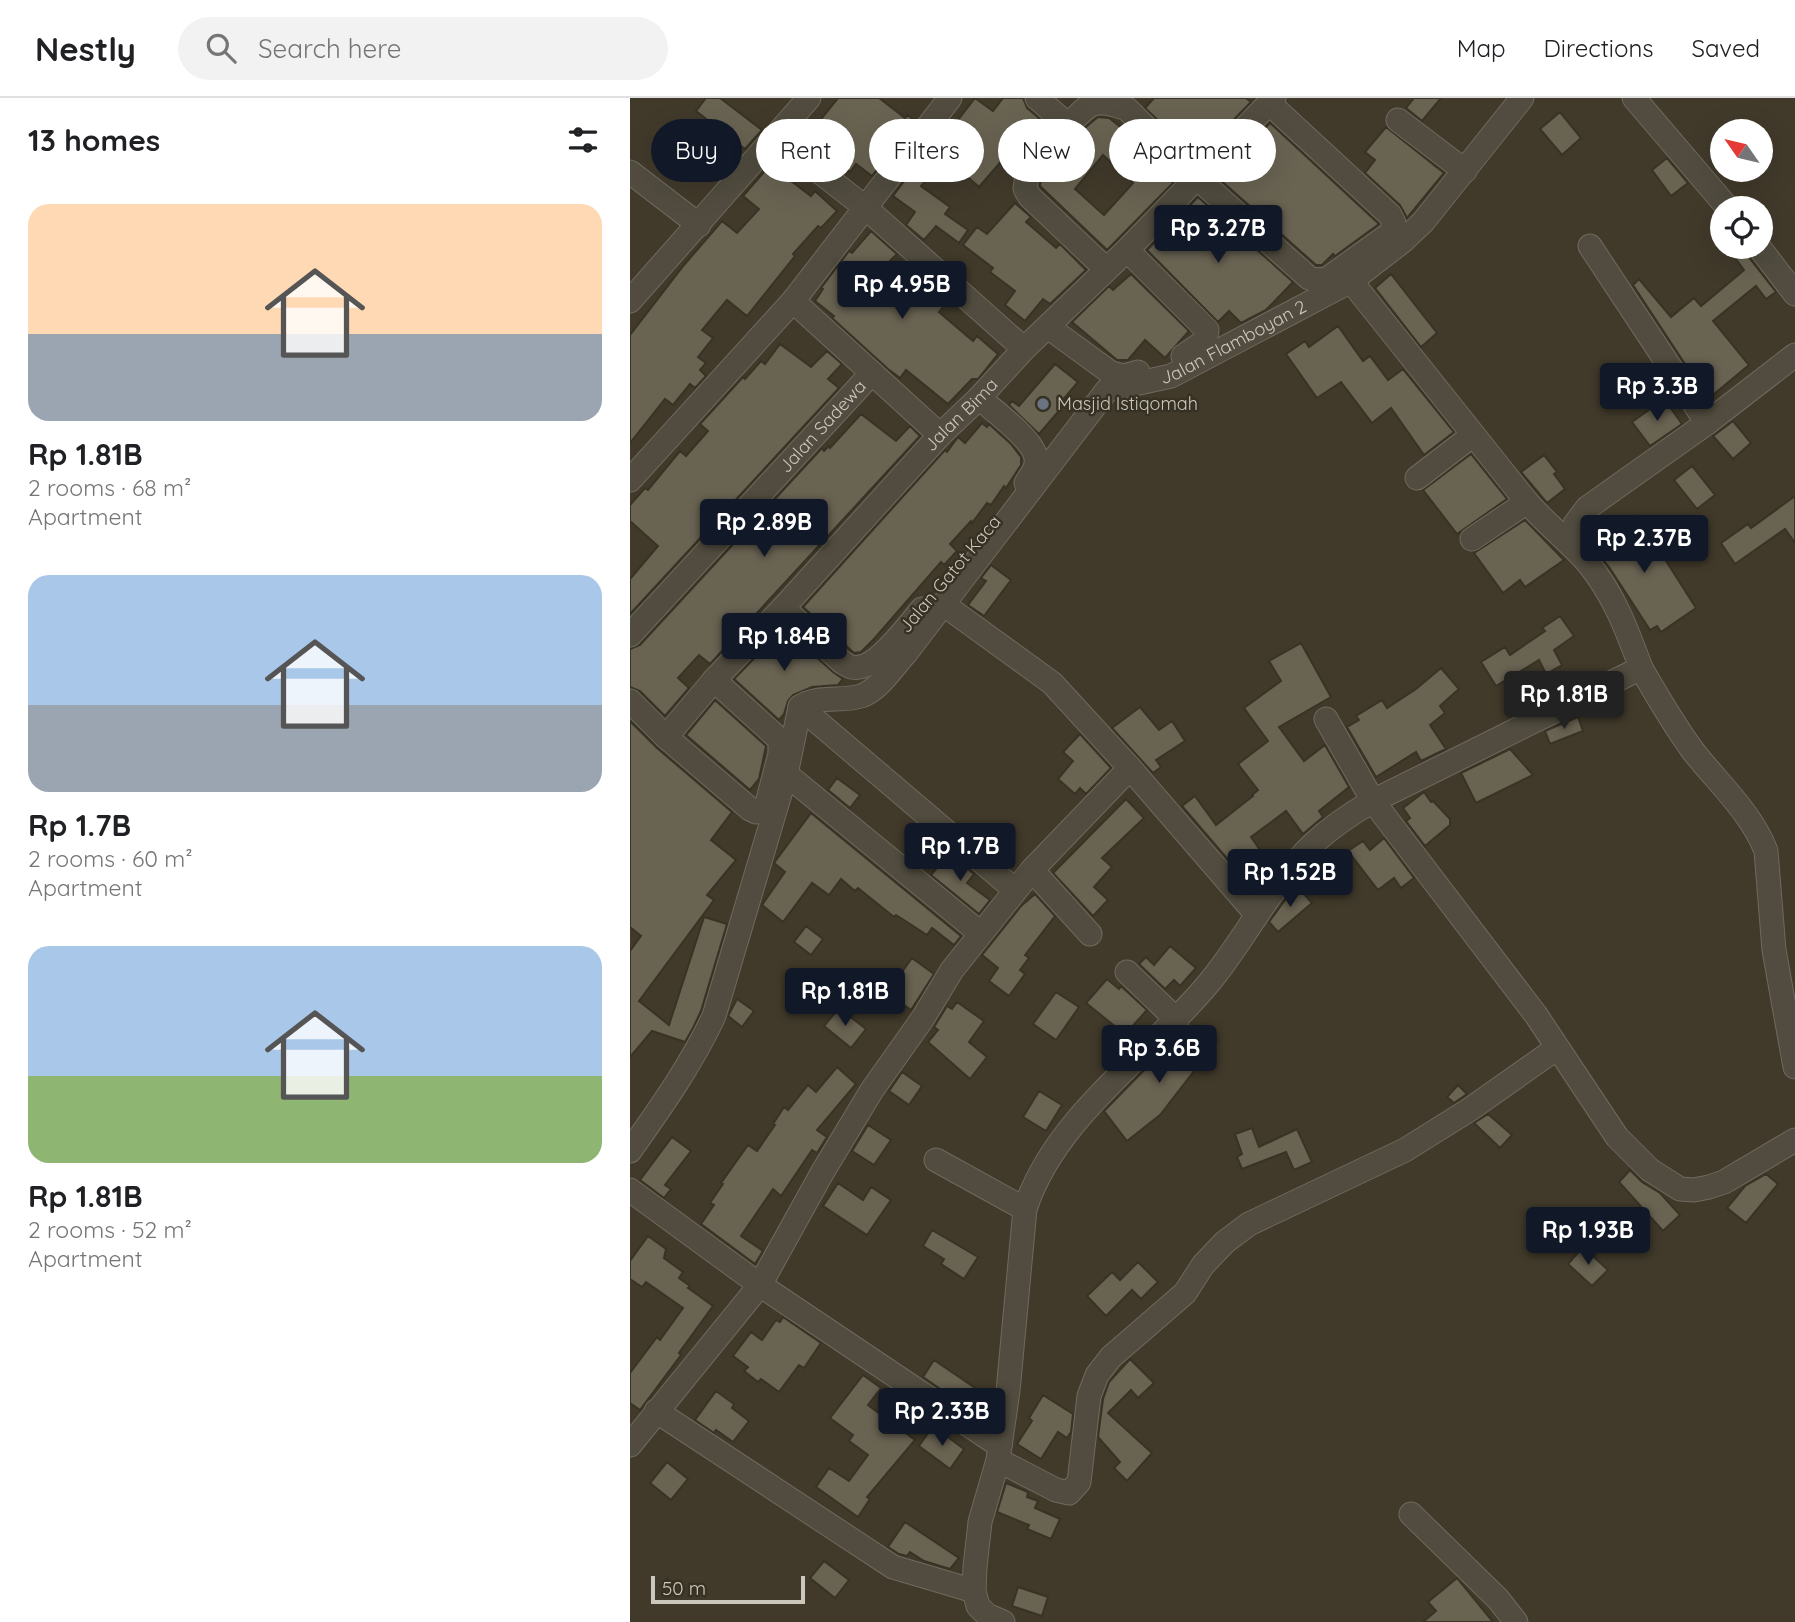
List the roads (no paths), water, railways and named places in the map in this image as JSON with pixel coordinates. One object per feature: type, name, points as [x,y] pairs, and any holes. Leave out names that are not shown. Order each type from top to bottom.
[{"type":"street","points":[[790,119],[809,98]]},
{"type":"street","points":[[630,480],[793,301],[950,98]]},
{"type":"street","points":[[1037,98],[1061,119]]},
{"type":"street","name":"Jalan Flamboyan 2","points":[[800,707],[811,702],[863,696],[878,685],[897,664],[1107,390],[1171,376],[1351,281],[1403,241],[1432,211],[1522,98]]},
{"type":"street","points":[[1634,98],[1718,196]]},
{"type":"street","points":[[1201,182],[1302,274],[1315,280],[1327,278],[1391,233],[1394,223],[1390,215],[1271,101]]},
{"type":"street","name":"Jalan Bima","points":[[1253,119],[1271,101]]},
{"type":"street","points":[[1076,119],[1089,105],[1112,104],[1132,104],[1145,119]]},
{"type":"street","points":[[1398,120],[1465,171]]},
{"type":"street","points":[[630,301],[756,158]]},
{"type":"street","points":[[630,172],[699,225]]},
{"type":"street","points":[[833,182],[1024,349]]},
{"type":"street","points":[[1027,182],[1026,188],[1030,197],[1106,269]]},
{"type":"street","name":"Jalan Bima","points":[[663,734],[783,608],[940,435],[1127,250],[1191,182]]},
{"type":"street","points":[[1590,246],[1707,423]]},
{"type":"street","points":[[1048,327],[1104,369],[1123,376],[1181,357],[1200,346],[1207,336],[1203,325],[1127,250]]},
{"type":"street","points":[[1768,259],[1795,294]]},
{"type":"street","points":[[1351,281],[1527,502],[1545,523],[1572,547],[1608,589],[1641,668],[1692,750],[1761,838],[1766,851],[1774,950],[1795,1067]]},
{"type":"street","points":[[793,301],[940,435]]},
{"type":"street","points":[[1572,547],[1575,524],[1587,508],[1707,423],[1795,355]]},
{"type":"street","name":"Jalan Sadewa","points":[[630,635],[872,373]]},
{"type":"street","name":"Jalan Gatot Kaca","points":[[783,608],[842,662],[853,668],[866,667],[877,660],[978,544],[1035,469],[1036,456],[1029,443],[979,398]]},
{"type":"street","points":[[1417,478],[1474,435]]},
{"type":"street","points":[[1472,539],[1527,502]]},
{"type":"street","points":[[943,604],[1052,683],[1130,768],[1257,915]]},
{"type":"street","points":[[1003,1622],[982,1611],[976,1601],[975,1567],[980,1522],[999,1453],[1017,1314],[1020,1242],[1025,1209],[1032,1187],[1062,1140],[1115,1079],[1177,1020],[1237,947],[1257,915],[1313,844],[1346,817],[1530,721],[1641,668]]},
{"type":"street","points":[[630,701],[663,734],[756,812],[766,807],[780,754],[780,740],[714,680]]},
{"type":"street","points":[[630,1152],[685,1072],[714,1016],[786,774],[800,707],[1015,890]]},
{"type":"street","points":[[1326,719],[1373,801],[1536,1015],[1617,1137],[1650,1170],[1680,1189],[1694,1190],[1724,1182],[1795,1140]]},
{"type":"street","points":[[630,1445],[760,1285],[822,1172],[872,1090],[923,1018],[952,970],[1031,870],[1130,768]]},
{"type":"street","points":[[786,774],[980,933]]},
{"type":"street","points":[[1031,870],[1090,934]]},
{"type":"street","points":[[1127,972],[1177,1020]]},
{"type":"street","points":[[630,1191],[999,1453],[1056,1490],[1069,1493],[1079,1482],[1088,1396],[1097,1375],[1111,1357],[1185,1293],[1203,1265],[1225,1242],[1249,1224],[1405,1150],[1469,1110],[1557,1048]]},
{"type":"street","points":[[936,1160],[1025,1209]]},
{"type":"street","points":[[656,1411],[893,1567],[974,1591]]},
{"type":"street","points":[[1411,1514],[1498,1599],[1516,1622]]},
{"type":"place","name":"Masjid Istiqomah","points":[[1043,404]]}]
